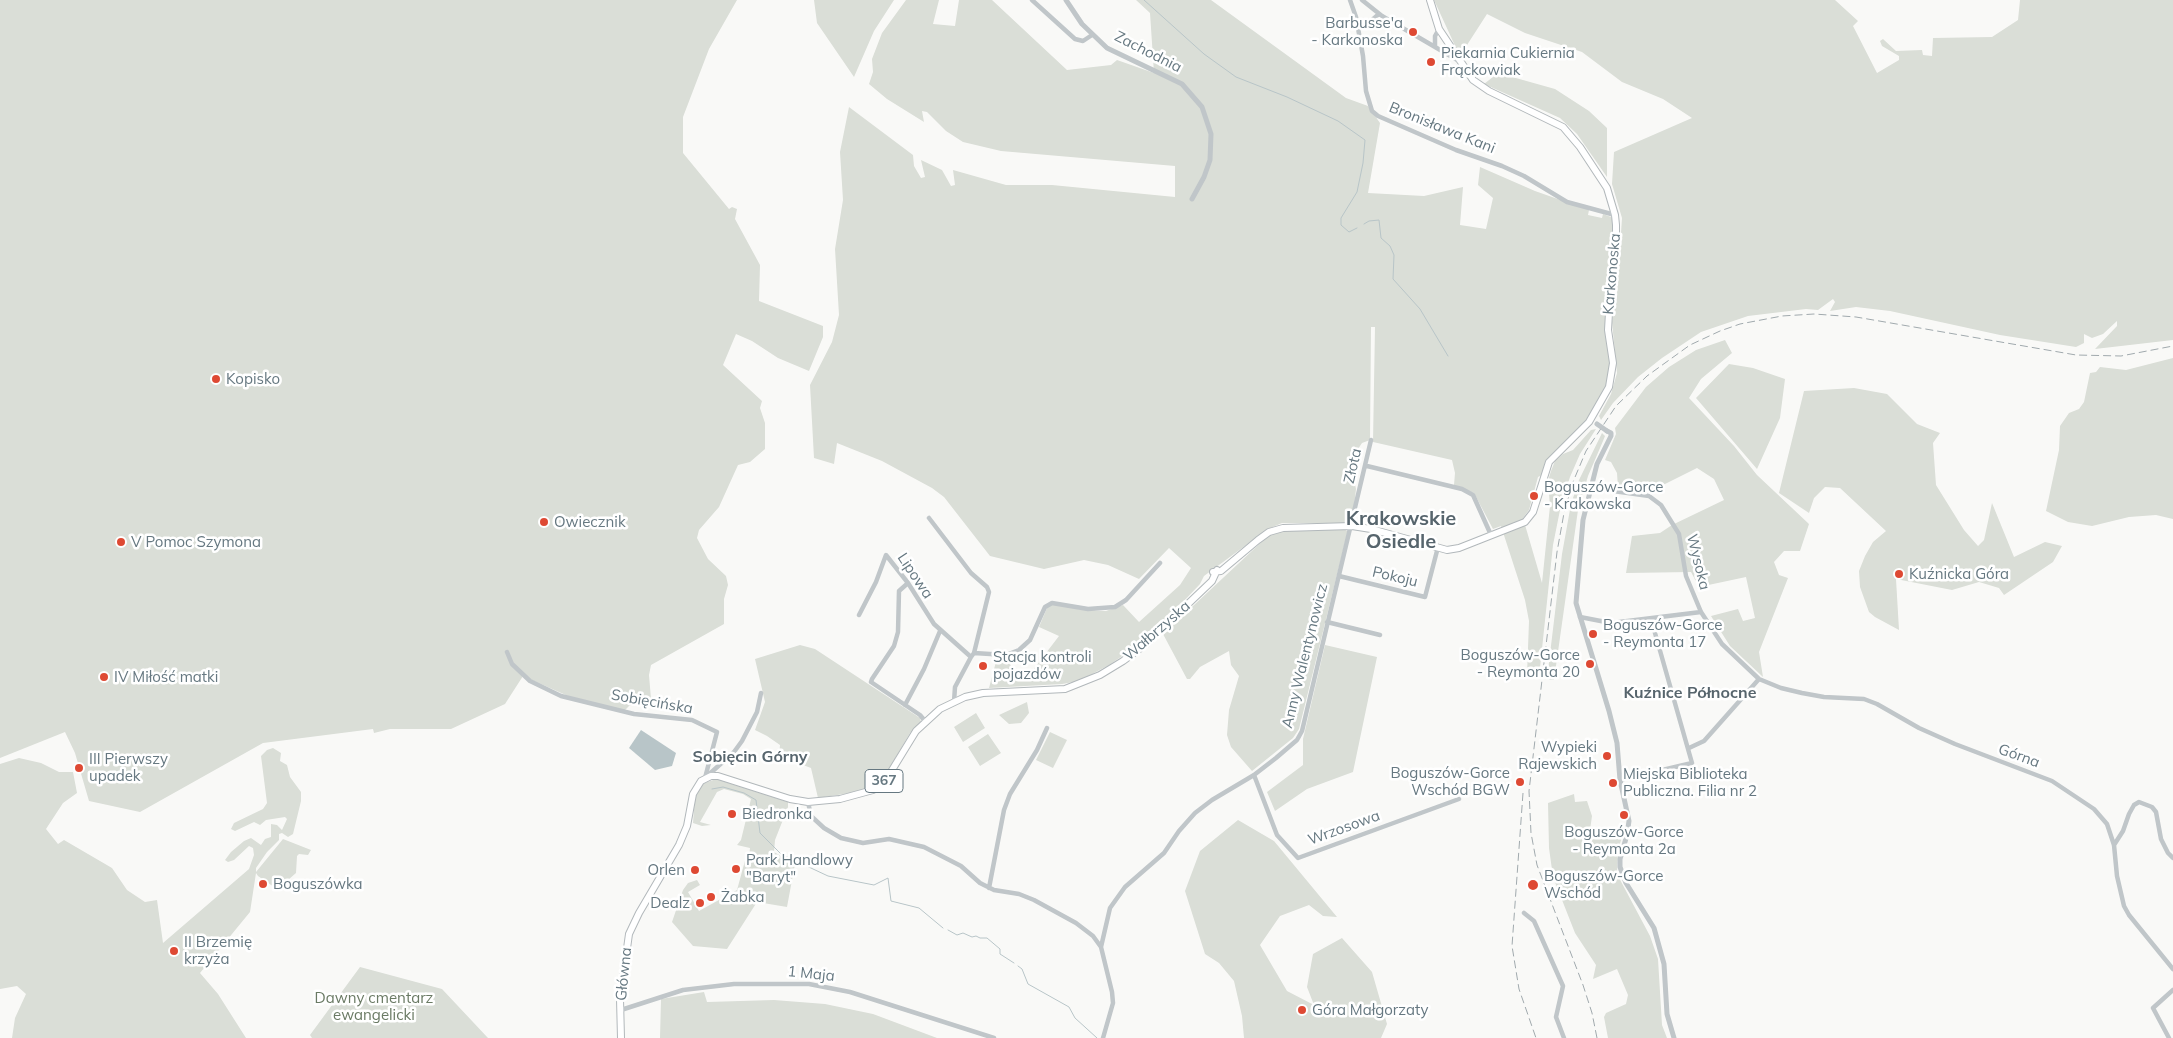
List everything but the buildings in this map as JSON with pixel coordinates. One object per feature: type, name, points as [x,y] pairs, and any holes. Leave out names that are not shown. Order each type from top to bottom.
[{"type":"main road","name":"Karkonoska","points":[[1430,0],[1439,29],[1459,61],[1477,84],[1514,104],[1552,121],[1572,136],[1602,178],[1615,215],[1616,252],[1608,330],[1614,363],[1609,387],[1594,420],[1549,462],[1534,512],[1525,522],[1492,535]]},
{"type":"main road","points":[[1352,526],[1371,529],[1447,550],[1459,548],[1492,535]]},
{"type":"main road","name":"Wałbrzyska","points":[[706,778],[718,776],[790,799],[808,802],[840,799],[873,790],[888,775],[908,743],[925,721],[940,709],[954,702],[984,693],[1065,689],[1083,683],[1137,652],[1209,583],[1215,571],[1228,566],[1258,540],[1276,529],[1352,526]]},
{"type":"main road","name":"Główna","points":[[621,1038],[621,1010],[626,948],[629,934],[638,913],[679,845],[685,831],[696,786],[706,778]]},
{"type":"street","name":"Zachodnia","points":[[1032,0],[1075,39],[1083,41],[1092,35]]},
{"type":"street","name":"Zachodnia","points":[[1066,0],[1092,35],[1107,48],[1182,84],[1196,98],[1206,116],[1211,134],[1210,160],[1204,177],[1192,199]]},
{"type":"street","name":"Bronisława Kani","points":[[1350,0],[1357,25],[1366,91],[1372,111],[1378,116],[1456,150],[1502,166],[1538,183],[1554,195],[1576,205],[1615,215]]},
{"type":"street","points":[[1362,0],[1381,15],[1459,61]]},
{"type":"street","points":[[1357,25],[1381,15]]},
{"type":"street","points":[[1434,46],[1435,36],[1439,29]]},
{"type":"street","points":[[1420,39],[1435,36]]},
{"type":"street","points":[[1594,420],[1611,433],[1611,436],[1598,464],[1584,520],[1576,603],[1617,742],[1620,780],[1629,821],[1620,859],[1620,867],[1626,882],[1654,928],[1664,964],[1667,1014],[1674,1038]]},
{"type":"street","name":"Złota","points":[[1352,526],[1367,466],[1371,440]]},
{"type":"street","points":[[1367,466],[1462,489],[1473,494],[1492,535]]},
{"type":"street","name":"Wysoka","points":[[1592,488],[1649,496],[1661,505],[1679,534],[1686,576],[1701,612],[1732,655],[1759,679]]},
{"type":"street","points":[[929,518],[971,573],[987,587],[989,598],[973,655],[956,687],[954,702]]},
{"type":"street","name":"Anny Walentynowicz","points":[[1101,946],[1110,908],[1115,899],[1136,876],[1164,852],[1195,813],[1254,775],[1290,747],[1302,731],[1327,622],[1352,526]]},
{"type":"street","name":"Pokoju","points":[[1339,576],[1425,597],[1438,547]]},
{"type":"street","name":"Lipowa","points":[[859,615],[876,582],[886,555],[908,583],[927,615],[940,631],[973,655]]},
{"type":"street","points":[[973,655],[1006,655],[1019,650],[1030,640],[1045,607],[1052,602],[1088,609],[1115,607],[1126,600],[1160,563]]},
{"type":"street","points":[[908,583],[899,591],[898,632],[894,646],[871,682],[920,715],[925,721]]},
{"type":"street","points":[[1580,617],[1611,623],[1701,612]]},
{"type":"street","points":[[1620,780],[1692,763],[1651,619]]},
{"type":"street","points":[[1327,622],[1380,634]]},
{"type":"street","points":[[905,705],[924,669],[940,631]]},
{"type":"street","name":"Sobięcińska","points":[[507,652],[512,664],[530,681],[561,696],[634,714],[692,720],[717,732],[706,778]]},
{"type":"street","points":[[1689,748],[1704,741],[1759,679]]},
{"type":"street","name":"Górna","points":[[1759,679],[1781,688],[1802,693],[1824,697],[1864,699],[1877,704],[1926,731],[2006,765],[2052,782],[2073,794],[2100,815],[2107,824],[2114,845],[2118,883],[2124,906],[2129,915],[2173,970]]},
{"type":"street","points":[[706,778],[734,752],[749,729],[757,712],[761,693]]},
{"type":"street","points":[[989,888],[1007,802],[1037,750],[1047,728]]},
{"type":"street","points":[[712,752],[722,762]]},
{"type":"street","name":"Wrzosowa","points":[[1254,775],[1277,835],[1298,858],[1459,800]]},
{"type":"street","points":[[808,802],[811,816],[824,828],[841,838],[863,843],[889,839],[924,847],[961,866],[980,884],[1034,900],[1076,923],[1093,936],[1101,946],[1113,1003],[1103,1038]]},
{"type":"street","points":[[2114,845],[2134,805],[2139,802],[2152,807],[2156,812],[2161,839],[2168,853],[2173,858]]},
{"type":"street","points":[[1524,913],[1534,921],[1563,986],[1556,1017],[1564,1038]]},
{"type":"street","points":[[1093,936],[1099,937],[1104,933]]},
{"type":"street","name":"1 Maja","points":[[621,1010],[683,990],[734,984],[809,984],[850,992],[994,1038]]},
{"type":"street","points":[[2169,1038],[2152,1008],[2173,990]]},
{"type":"green space","points":[[0,0],[737,0],[709,49],[683,117],[683,153],[729,209],[732,207],[737,209],[735,219],[760,265],[759,301],[823,326],[823,337],[809,371],[778,358],[752,341],[736,334],[723,365],[762,401],[760,408],[765,423],[765,449],[750,462],[738,465],[719,507],[699,530],[697,538],[708,559],[726,576],[728,585],[724,599],[724,624],[651,665],[649,675],[651,699],[629,706],[623,712],[568,696],[523,676],[505,704],[451,729],[390,729],[374,733],[373,729],[263,743],[140,812],[89,801],[75,753],[65,732],[0,758]]},
{"type":"green space","points":[[814,0],[894,0],[874,31],[854,77],[817,23]]},
{"type":"green space","points":[[906,0],[939,0],[933,24],[955,26],[959,0],[992,0],[1067,70],[1111,65],[1117,60],[1154,73],[1150,13],[1136,0],[1211,0],[1346,98],[1368,106],[1380,123],[1368,193],[1424,196],[1463,187],[1460,225],[1486,229],[1493,198],[1478,185],[1480,167],[1535,191],[1589,210],[1588,215],[1602,218],[1603,214],[1611,217],[1613,221],[1607,311],[1611,362],[1606,387],[1583,427],[1549,457],[1542,475],[1538,477],[1529,510],[1523,518],[1542,583],[1550,506],[1548,481],[1551,471],[1555,461],[1563,454],[1573,450],[1591,430],[1596,429],[1580,454],[1561,505],[1553,545],[1539,677],[1527,675],[1529,621],[1525,600],[1501,526],[1493,529],[1474,493],[1454,485],[1455,473],[1452,460],[1373,442],[1375,327],[1371,327],[1370,440],[1362,443],[1358,449],[1353,475],[1356,489],[1353,516],[1350,523],[1282,523],[1268,529],[1204,576],[1200,584],[1182,603],[1131,650],[1109,665],[1079,681],[1062,684],[989,688],[997,658],[1008,657],[1013,673],[1033,670],[1059,636],[1039,627],[1047,608],[1052,604],[1083,610],[1106,611],[1123,605],[1139,622],[1180,585],[1191,568],[1169,548],[1139,579],[1108,565],[1084,560],[1044,569],[990,556],[944,497],[932,488],[882,461],[837,443],[834,464],[814,458],[810,385],[832,342],[839,315],[835,249],[843,200],[840,152],[849,107],[913,155],[914,166],[921,178],[925,177],[921,160],[942,170],[951,186],[955,185],[953,170],[1006,185],[1052,185],[1175,197],[1175,166],[1001,151],[963,142],[946,131],[927,112],[922,111],[924,122],[887,99],[869,84],[873,72],[872,59],[882,33]]},
{"type":"green space","points":[[1434,0],[1835,0],[1858,21],[1853,26],[1877,73],[1899,60],[1899,56],[1882,46],[1880,41],[1883,39],[1896,51],[1922,50],[1923,55],[1932,56],[1933,38],[1992,37],[2018,20],[2020,0],[2173,0],[2173,340],[2095,349],[2117,326],[2117,321],[2103,334],[2092,338],[2084,334],[2084,343],[2076,347],[2000,335],[1890,311],[1856,307],[1830,311],[1835,302],[1833,299],[1818,310],[1806,309],[1748,316],[1701,332],[1662,358],[1638,377],[1613,403],[1601,420],[1599,416],[1611,394],[1617,373],[1612,322],[1617,294],[1622,218],[1612,184],[1614,152],[1692,118],[1663,99],[1622,82],[1582,52],[1525,33],[1487,14],[1467,45],[1457,50]]},
{"type":"green space","points":[[1498,73],[1555,89],[1589,111],[1607,128],[1607,177],[1577,134],[1560,118],[1484,84]]},
{"type":"green space","points":[[1725,340],[1732,353],[1701,379],[1689,398],[1734,446],[1757,475],[1809,524],[1800,551],[1784,551],[1774,562],[1779,575],[1788,578],[1759,652],[1763,677],[1730,646],[1711,616],[1738,609],[1743,621],[1755,618],[1746,577],[1699,587],[1691,572],[1626,573],[1632,536],[1660,533],[1672,525],[1724,500],[1714,479],[1697,468],[1653,490],[1618,488],[1617,473],[1611,462],[1605,460],[1616,434],[1615,428],[1646,387],[1669,367],[1696,350]]},
{"type":"green space","points":[[2173,358],[2173,519],[2156,515],[2129,517],[2092,526],[2068,522],[2046,511],[2059,450],[2060,426],[2069,413],[2079,409],[2084,402],[2090,373],[2096,372],[2100,367],[2126,370]]},
{"type":"green space","points":[[1729,364],[1753,368],[1785,379],[1780,418],[1757,469],[1696,398]]},
{"type":"green space","points":[[1854,388],[1887,394],[1917,424],[1940,433],[1933,443],[1936,485],[1964,530],[1978,546],[1984,540],[1992,503],[2014,557],[2045,542],[2062,546],[2053,562],[2004,595],[1999,588],[1979,582],[1952,590],[1896,579],[1899,630],[1869,612],[1860,587],[1859,571],[1873,542],[1886,531],[1840,488],[1825,487],[1814,498],[1809,513],[1779,493],[1804,391]]},
{"type":"green space","points":[[1602,433],[1605,436],[1588,476],[1578,510],[1554,680],[1547,679],[1562,554],[1571,504],[1579,480]]},
{"type":"green space","points":[[1344,529],[1347,531],[1347,534],[1299,729],[1293,738],[1252,771],[1231,747],[1227,735],[1229,710],[1239,676],[1231,665],[1229,651],[1200,667],[1190,679],[1187,679],[1163,634],[1269,535],[1283,531]]},
{"type":"green space","points":[[800,645],[815,649],[920,718],[921,722],[910,733],[889,769],[877,783],[863,791],[818,798],[811,768],[779,756],[780,745],[755,730],[765,702],[755,659]]},
{"type":"green space","points":[[1325,645],[1377,657],[1353,772],[1307,789],[1275,811],[1267,792],[1303,765],[1303,739]]},
{"type":"green space","points":[[1027,702],[1029,713],[1021,723],[1009,724],[999,715]]},
{"type":"green space","points":[[976,713],[985,728],[963,742],[954,727]]},
{"type":"green space","points":[[1050,732],[1067,740],[1053,768],[1036,760]]},
{"type":"green space","points":[[988,734],[1001,753],[980,766],[968,747]]},
{"type":"green space","points":[[273,748],[281,753],[280,761],[287,765],[290,777],[301,792],[301,801],[293,834],[288,837],[282,833],[279,834],[279,840],[267,852],[256,868],[256,872],[283,839],[311,850],[308,855],[299,854],[297,856],[296,873],[288,880],[274,887],[256,873],[250,912],[200,973],[218,994],[246,1038],[12,1038],[15,1018],[26,994],[17,986],[0,989],[0,764],[19,758],[41,763],[59,772],[73,772],[77,793],[63,803],[46,829],[58,844],[64,840],[112,868],[127,890],[145,902],[157,900],[163,943],[249,869],[254,855],[253,848],[249,846],[234,860],[228,862],[225,860],[231,852],[244,841],[251,838],[261,845],[265,839],[271,837],[271,824],[277,825],[282,830],[287,819],[285,817],[266,820],[260,825],[254,822],[235,831],[231,829],[234,823],[263,809],[267,803],[261,756],[267,750]]},
{"type":"green space","points":[[716,779],[788,802],[788,807],[775,840],[774,852],[795,864],[787,907],[757,902],[727,949],[693,946],[672,922],[683,890],[688,883],[697,880],[700,885],[688,892],[699,911],[737,890],[746,857],[749,857],[750,848],[737,845],[741,840],[751,799],[743,794],[724,789],[717,792],[700,822],[711,825],[702,826],[693,823],[695,796],[702,784]]},
{"type":"green space","points":[[1574,794],[1575,802],[1587,801],[1592,816],[1589,837],[1625,827],[1618,850],[1617,874],[1650,936],[1658,959],[1662,1025],[1667,1038],[1608,1038],[1604,1017],[1606,1013],[1626,1004],[1628,995],[1617,969],[1593,979],[1596,965],[1575,933],[1553,877],[1549,848],[1548,803]]},
{"type":"green space","points":[[1238,820],[1274,841],[1337,917],[1323,916],[1309,905],[1280,916],[1260,945],[1287,991],[1314,1005],[1307,987],[1313,954],[1342,938],[1372,972],[1387,1024],[1381,1038],[1244,1038],[1242,1016],[1234,981],[1219,963],[1205,954],[1185,891],[1200,851]]},
{"type":"green space","name":"Dawny cmentarz ewangelicki","points":[[360,967],[442,989],[488,1038],[312,1038],[310,1035]]},
{"type":"green space","points":[[704,992],[707,1002],[774,1000],[825,1004],[873,1014],[937,1038],[660,1038],[661,999]]},
{"type":"shaded area","points":[[641,730],[676,753],[672,766],[655,770],[629,748]]},
{"type":"waterway","points":[[1144,0],[1204,54],[1236,77],[1287,97],[1338,121],[1365,140],[1363,163],[1357,192],[1341,218],[1341,225],[1349,232],[1357,228]]},
{"type":"waterway","points":[[1364,224],[1369,221],[1379,220],[1381,238],[1390,246],[1394,255],[1393,279],[1420,309],[1448,356]]},
{"type":"waterway","points":[[712,789],[723,787],[744,793],[756,800],[760,833],[781,854],[828,876],[874,885],[888,878],[891,901],[919,908],[943,928]]},
{"type":"waterway","points":[[948,930],[957,935],[963,933],[972,937],[987,938],[1000,949],[1000,954],[1014,963]]},
{"type":"waterway","points":[[1018,966],[1022,969],[1028,984],[1069,1007],[1075,1018],[1097,1038]]},
{"type":"railway","points":[[1597,1038],[1592,1013],[1583,985],[1537,865],[1531,833],[1529,791],[1557,552],[1564,513],[1573,482],[1586,451],[1616,406],[1647,376],[1690,345],[1740,324],[1782,316],[1814,314],[1856,317],[2076,355],[2121,356],[2173,346]]},
{"type":"railway","points":[[1523,793],[1512,946],[1519,989],[1536,1038]]},
{"type":"place","name":"Barbusse'a - Karkonoska","points":[[1413,32]]},
{"type":"place","name":"Piekarnia Cukiernia Frąckowiak","points":[[1431,62]]},
{"type":"place","name":"Kopisko","points":[[216,379]]},
{"type":"place","name":"Boguszów-Gorce - Krakowska","points":[[1534,496]]},
{"type":"place","name":"Owiecznik","points":[[544,522]]},
{"type":"place","name":"V Pomoc Szymona","points":[[121,542]]},
{"type":"place","name":"Kuźnicka Góra","points":[[1899,574]]},
{"type":"place","name":"Boguszów-Gorce - Reymonta 17","points":[[1593,634]]},
{"type":"place","name":"Boguszów-Gorce - Reymonta 20","points":[[1590,664]]},
{"type":"place","name":"Stacja kontroli pojazdów","points":[[983,666]]},
{"type":"place","name":"IV Miłość matki","points":[[104,677]]},
{"type":"place","name":"Wypieki Rajewskich","points":[[1607,756]]},
{"type":"place","name":"III Pierwszy upadek","points":[[79,768]]},
{"type":"place","name":"Boguszów-Gorce Wschód BGW","points":[[1520,782]]},
{"type":"place","name":"Miejska Biblioteka Publiczna. Filia nr 2","points":[[1613,783]]},
{"type":"place","name":"Biedronka","points":[[732,814]]},
{"type":"place","name":"Boguszów-Gorce - Reymonta 2a","points":[[1624,815]]},
{"type":"place","name":"Park Handlowy \"Baryt\"","points":[[736,869]]},
{"type":"place","name":"Orlen","points":[[695,870]]},
{"type":"place","name":"Boguszówka","points":[[263,884]]},
{"type":"place","name":"Boguszów-Gorce Wschód","points":[[1533,885]]},
{"type":"place","name":"Żabka","points":[[711,897]]},
{"type":"place","name":"Dealz","points":[[700,903]]},
{"type":"place","name":"II Brzemię krzyża","points":[[174,951]]},
{"type":"place","name":"Góra Małgorzaty","points":[[1302,1010]]},
{"type":"district","name":"Krakowskie Osiedle","points":[[1401,530]]},
{"type":"district","name":"Kuźnice Północne","points":[[1690,693]]},
{"type":"district","name":"Sobięcin Górny","points":[[750,757]]}]
